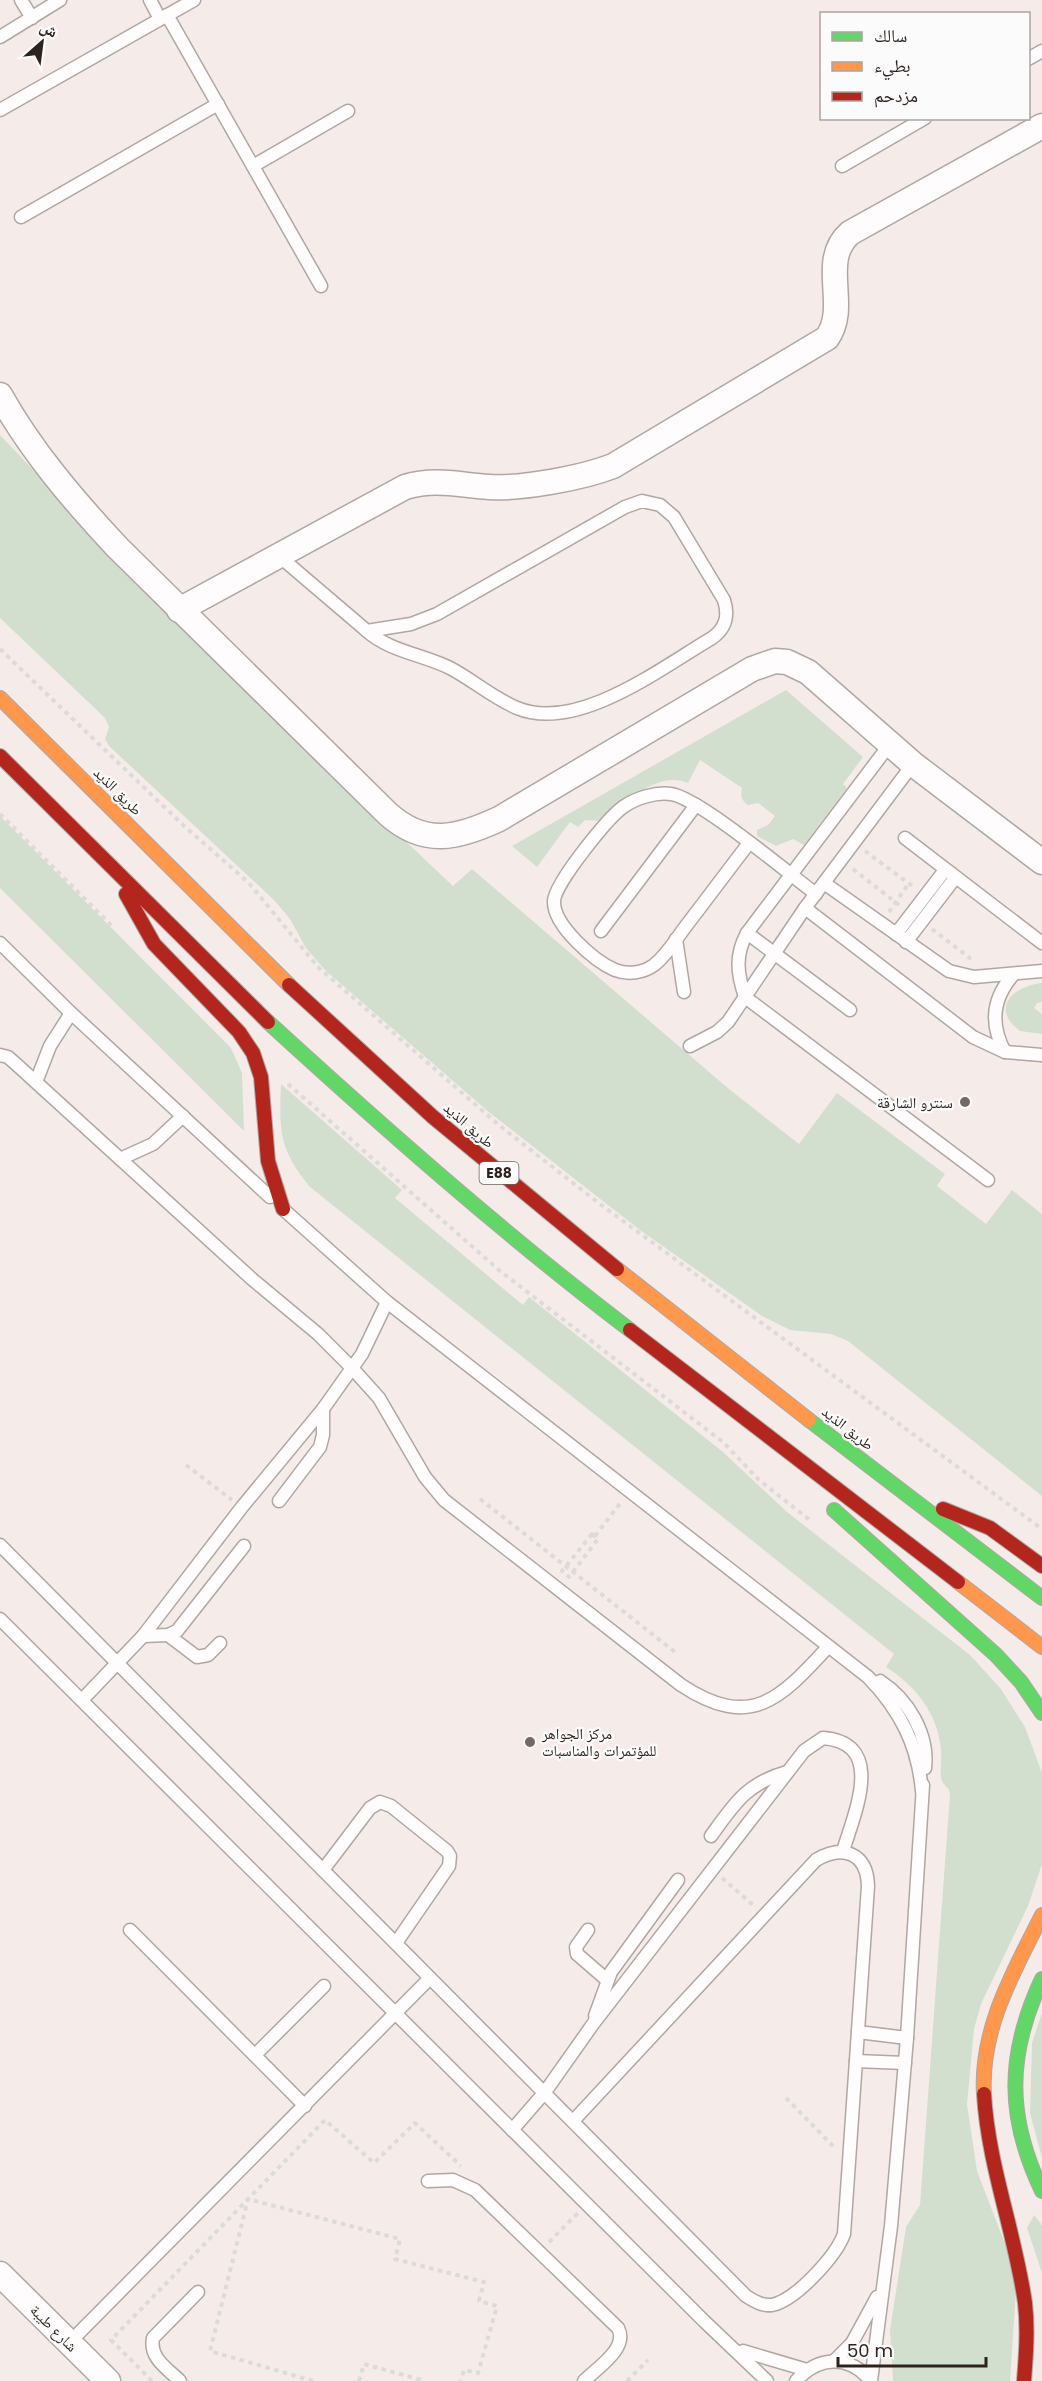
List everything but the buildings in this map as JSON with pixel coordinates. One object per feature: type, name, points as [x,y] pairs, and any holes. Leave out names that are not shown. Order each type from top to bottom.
[{"type":"highway","name":"طريق الذيد","points":[[0,698],[291,986],[440,1122],[576,1236],[1042,1598]]},
{"type":"highway","name":"E88","points":[[0,756],[265,1019],[403,1145],[546,1266],[1042,1647]]},
{"type":"highway","points":[[121,876],[134,913],[154,944],[239,1032],[253,1053],[261,1077],[268,1161],[283,1209]]},
{"type":"highway","points":[[778,1445],[821,1496],[882,1557],[998,1655],[1017,1676],[1042,1713]]},
{"type":"highway","points":[[919,1504],[946,1509],[990,1528],[1042,1566]]},
{"type":"highway","points":[[1024,2381],[1035,2337],[1034,2278],[992,2150],[984,2103],[983,2079],[989,2032],[996,2010],[1042,1915]]},
{"type":"highway","points":[[1042,1979],[1032,1997],[1018,2041],[1013,2087],[1019,2133],[1025,2156],[1042,2192]]},
{"type":"street","points":[[179,610],[391,494],[420,482],[444,481],[507,486],[582,476],[613,466],[827,338],[837,316],[834,259],[839,244],[850,233],[1042,126]]},
{"type":"street","points":[[0,395],[42,460],[78,505],[179,610],[388,814],[413,832],[428,836],[463,833],[499,819],[752,669],[775,661],[787,662],[808,672],[913,764],[1042,862]]},
{"type":"street","name":"شارع طيبة","points":[[0,2274],[108,2381]]},
{"type":"lane","points":[[21,0],[32,18]]},
{"type":"lane","points":[[0,37],[60,0]]},
{"type":"lane","points":[[150,0],[164,17],[218,104],[321,286]]},
{"type":"lane","points":[[0,110],[194,0]]},
{"type":"lane","points":[[21,217],[218,104]]},
{"type":"lane","points":[[253,166],[348,111]]},
{"type":"lane","points":[[842,166],[922,120]]},
{"type":"lane","points":[[279,556],[367,631],[385,642],[459,672],[518,708],[547,716],[579,709],[612,696],[712,638],[723,628],[727,614],[724,600],[675,517],[660,505],[642,501],[625,507],[437,614],[411,624],[367,631]]},
{"type":"lane","points":[[890,744],[747,933],[738,958],[738,970],[745,997],[988,1180]]},
{"type":"lane","points":[[690,1046],[717,1032],[728,1022],[805,908],[913,764]]},
{"type":"lane","points":[[749,843],[676,939],[652,966],[628,973],[615,970],[567,932],[555,912],[554,901],[563,879],[624,807],[654,794],[671,794],[696,805],[749,843],[816,894]]},
{"type":"lane","points":[[601,931],[696,805]]},
{"type":"lane","points":[[905,838],[1042,943]]},
{"type":"lane","points":[[901,938],[950,874]]},
{"type":"lane","points":[[824,883],[938,965],[960,975],[1013,975],[1042,971]]},
{"type":"lane","points":[[805,908],[957,1026],[1005,1052],[1042,1055]]},
{"type":"lane","points":[[747,933],[850,1010]]},
{"type":"lane","points":[[676,939],[684,992]]},
{"type":"lane","points":[[0,943],[71,1013],[387,1302],[853,1665],[881,1690],[902,1720],[916,1754],[922,1791],[907,2038],[891,2226],[871,2381]]},
{"type":"lane","points":[[1005,1052],[995,1026],[995,1012],[1004,986],[1013,975]]},
{"type":"lane","points":[[36,1082],[50,1046],[71,1013]]},
{"type":"lane","points":[[0,1055],[8,1057],[252,1279],[318,1334],[352,1368],[379,1398],[424,1477],[444,1500],[698,1696],[730,1707],[763,1703],[791,1686],[828,1647]]},
{"type":"lane","points":[[120,1159],[153,1144],[183,1116]]},
{"type":"lane","points":[[82,1700],[144,1636],[242,1507],[323,1409],[371,1338],[387,1302]]},
{"type":"lane","points":[[279,1501],[320,1446],[323,1435],[323,1409]]},
{"type":"lane","points":[[0,1545],[574,2120],[746,2296],[758,2303],[771,2305],[795,2293],[839,2247],[844,2234],[867,1874],[863,1863],[854,1855],[843,1851],[828,1853],[816,1860],[574,2120]]},
{"type":"lane","points":[[144,1636],[168,1635],[184,1624],[244,1546]]},
{"type":"lane","points":[[0,1619],[704,2321],[767,2381]]},
{"type":"lane","points":[[168,1635],[197,1657],[208,1655],[220,1643]]},
{"type":"lane","points":[[512,2130],[545,2092],[593,2024],[787,1772],[804,1751],[823,1738],[836,1739],[847,1745],[856,1755],[863,1778],[843,1851]]},
{"type":"lane","points":[[711,1836],[748,1790],[760,1782],[787,1772]]},
{"type":"lane","points":[[322,1870],[370,1808],[380,1802],[391,1806],[447,1851],[450,1856],[449,1866],[396,1943]]},
{"type":"lane","points":[[593,2024],[607,1980],[678,1880]]},
{"type":"lane","points":[[130,1930],[305,2106]]},
{"type":"lane","points":[[588,1930],[576,1947],[577,1954],[607,1980]]},
{"type":"lane","points":[[69,2343],[430,1978]]},
{"type":"lane","points":[[255,2055],[324,1986]]},
{"type":"lane","points":[[858,2032],[907,2038]]},
{"type":"lane","points":[[855,2061],[905,2063]]},
{"type":"lane","points":[[428,2181],[453,2180],[475,2190],[618,2328],[621,2337],[619,2347],[584,2381]]},
{"type":"lane","points":[[834,2361],[852,2343],[882,2288]]},
{"type":"lane","points":[[180,2381],[154,2355],[151,2347],[153,2338],[198,2292]]},
{"type":"lane","points":[[736,2349],[807,2370]]},
{"type":"lane","points":[[796,2381],[807,2370],[825,2362],[834,2361],[855,2366],[871,2381]]},
{"type":"path","points":[[0,649],[183,825],[249,883],[318,967],[492,1119],[600,1204],[1042,1529]]},
{"type":"path","points":[[186,1465],[242,1507]]},
{"type":"path","points":[[595,1536],[629,1492]]},
{"type":"path","points":[[480,1499],[566,1566]]},
{"type":"path","points":[[592,1534],[595,1536],[598,1539],[569,1577],[562,1571],[592,1534]]},
{"type":"path","points":[[573,1572],[675,1652]]},
{"type":"path","points":[[713,1870],[765,1915]]},
{"type":"path","points":[[786,2098],[837,2149]]},
{"type":"path","points":[[152,2381],[111,2340],[325,2120],[374,2163],[415,2123],[467,2172]]},
{"type":"path","points":[[248,2199],[210,2351],[313,2381]]},
{"type":"path","points":[[248,2199],[400,2239],[395,2259],[484,2282],[479,2301],[497,2306],[478,2373],[464,2370],[461,2381]]},
{"type":"path","points":[[545,2245],[587,2204]]},
{"type":"path","points":[[627,2381],[648,2360]]},
{"type":"path","points":[[359,2381],[364,2364],[425,2381]]},
{"type":"green space","points":[[0,435],[213,659],[453,886],[472,869],[729,1089],[799,1144],[837,1093],[945,1174],[937,1186],[986,1224],[1012,1190],[1042,1214],[1042,1496],[848,1341],[831,1334],[790,1330],[762,1316],[640,1230],[490,1113],[325,970],[306,948],[290,919],[274,900],[109,746],[105,739],[109,727],[105,718],[0,618]]},
{"type":"green space","points":[[786,690],[863,757],[843,784],[847,788],[804,845],[793,839],[776,846],[757,836],[757,830],[768,825],[775,816],[758,803],[748,805],[742,798],[742,788],[700,760],[688,783],[676,780],[654,785],[643,790],[604,821],[585,820],[578,827],[570,822],[537,867],[512,846]]},
{"type":"green space","points":[[0,816],[231,1048],[242,1073],[244,1131],[0,888]]},
{"type":"green space","points":[[1042,983],[1042,1002],[1037,1003],[1034,1008],[1042,1014],[1042,1034],[1020,1031],[1011,1023],[1007,1015],[1008,1000],[1022,989]]},
{"type":"green space","points":[[281,1084],[402,1190],[395,1198],[523,1305],[529,1297],[723,1452],[787,1512],[970,1655],[1001,1689],[1025,1727],[1042,1773],[1042,1864],[1028,1906],[981,2004],[974,2029],[967,2104],[977,2171],[1017,2275],[1010,2381],[893,2381],[890,2330],[906,2227],[920,2205],[950,1794],[941,1778],[939,1737],[924,1702],[907,1683],[886,1667],[894,1654],[310,1187],[292,1161],[283,1139],[280,1115]]},
{"type":"green space","points":[[1042,2013],[1042,2158],[1030,2113],[1032,2043]]},
{"type":"green space","points":[[1034,2215],[1042,2225],[1042,2273],[1027,2228]]},
{"type":"traffic: fast","points":[[268,1022],[446,1180],[630,1330]]},
{"type":"traffic: fast","points":[[809,1420],[1042,1598]]},
{"type":"traffic: fast","points":[[834,1510],[996,1655],[1021,1682],[1042,1713]]},
{"type":"traffic: fast","points":[[1042,1979],[1022,2033],[1015,2085],[1022,2137],[1042,2191]]},
{"type":"traffic: slow","points":[[0,698],[289,985]]},
{"type":"traffic: slow","points":[[617,1269],[809,1420]]},
{"type":"traffic: slow","points":[[958,1582],[1042,1647]]},
{"type":"traffic: slow","points":[[984,2094],[987,2046],[993,2024],[1010,1979],[1042,1915]]},
{"type":"traffic: jam","points":[[0,756],[268,1022]]},
{"type":"traffic: jam","points":[[126,894],[154,944],[239,1032],[253,1053],[261,1077],[268,1161],[283,1209]]},
{"type":"traffic: jam","points":[[289,985],[433,1117],[617,1269]]},
{"type":"traffic: jam","points":[[630,1330],[958,1582]]},
{"type":"traffic: jam","points":[[943,1509],[990,1528],[1042,1566]]},
{"type":"traffic: jam","points":[[984,2094],[986,2120],[996,2173],[1025,2303],[1027,2332],[1024,2381]]},
{"type":"place","name":"سنترو الشارقة","points":[[965,1102]]},
{"type":"place","name":"مركز الجواهر للمؤتمرات والمناسبات","points":[[530,1742]]}]
